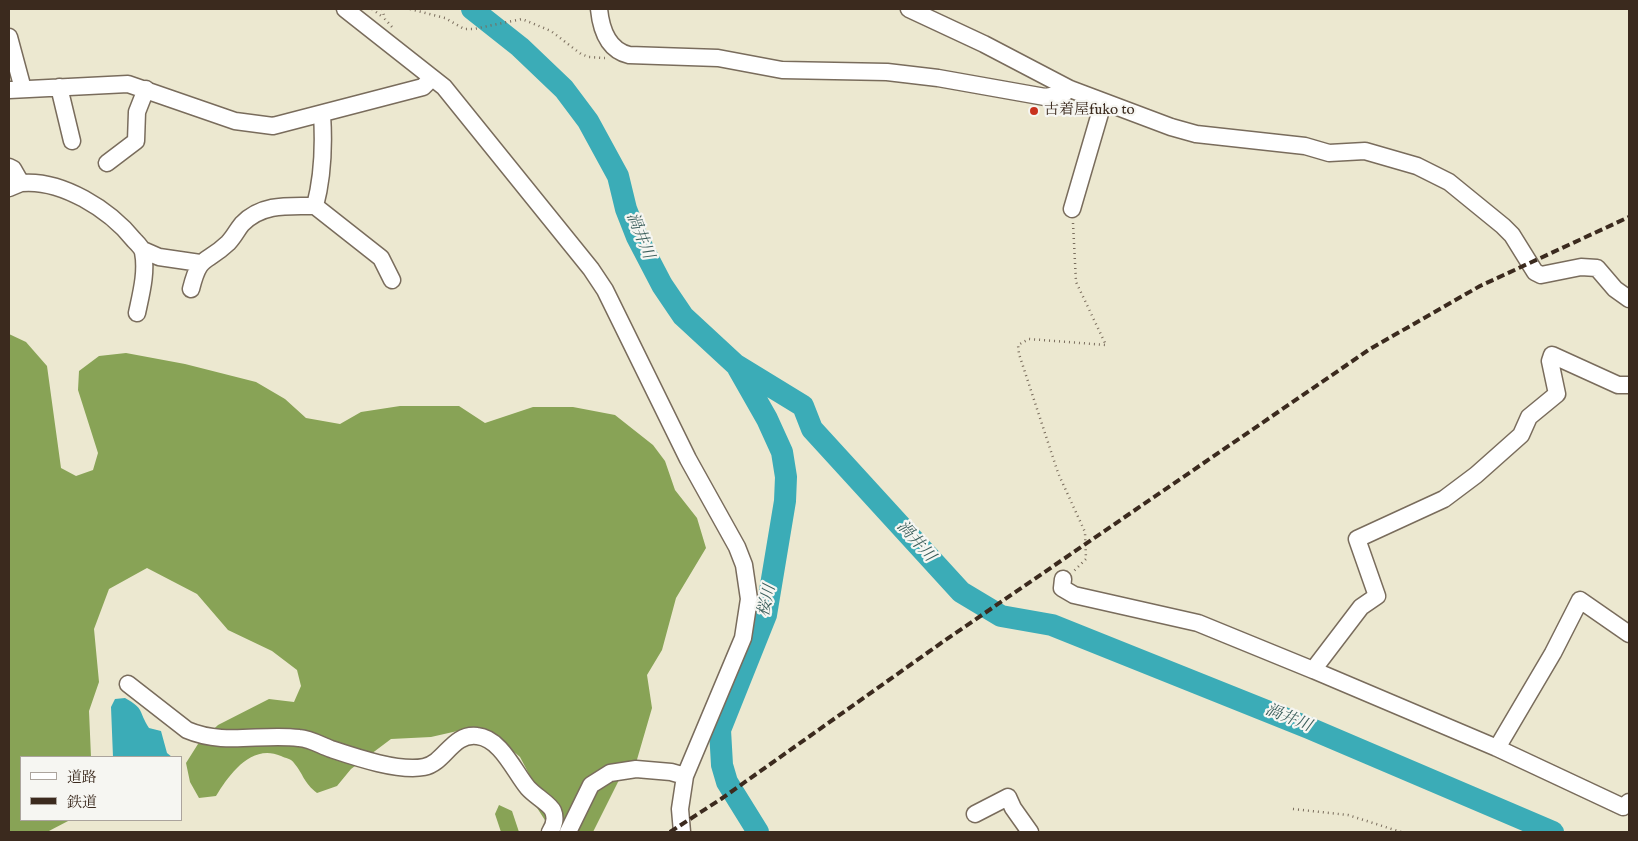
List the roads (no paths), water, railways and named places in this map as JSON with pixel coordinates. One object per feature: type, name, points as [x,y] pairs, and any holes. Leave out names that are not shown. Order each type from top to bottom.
[{"type":"street","points":[[346,9],[432,78],[450,95],[591,269],[605,290],[688,459],[737,547],[747,582],[747,618],[742,638],[685,776],[680,809],[682,832]]},
{"type":"street","points":[[599,9],[604,33],[618,52],[629,56],[718,58],[782,70],[887,72],[938,78],[1045,96],[1063,94],[1070,89]]},
{"type":"street","points":[[909,9],[984,44],[1070,89],[1103,103],[1196,134],[1305,146],[1328,153],[1365,151],[1417,166],[1449,182],[1504,226],[1535,272],[1541,275],[1581,267],[1598,268],[1614,289],[1629,299]]},
{"type":"street","points":[[9,37],[16,90],[121,84],[146,90],[247,124],[281,125],[422,87],[432,78]]},
{"type":"street","points":[[59,87],[72,141]]},
{"type":"street","points":[[106,163],[136,140],[137,112],[146,90]]},
{"type":"street","points":[[1072,209],[1103,103]]},
{"type":"street","points":[[315,206],[320,189],[322,165],[322,114]]},
{"type":"street","points":[[9,167],[13,169],[15,186],[41,184],[84,199],[127,230],[143,250],[159,257],[200,263]]},
{"type":"street","points":[[191,289],[200,263],[228,243],[242,224],[258,211],[278,206],[315,206],[381,258],[392,280]]},
{"type":"street","points":[[138,314],[143,285],[143,250]]},
{"type":"street","points":[[1313,670],[1361,607],[1377,596],[1356,539],[1444,499],[1476,475],[1520,435],[1529,417],[1557,394],[1550,361],[1552,355],[1618,385],[1629,385]]},
{"type":"street","points":[[1063,579],[1062,588],[1074,595],[1198,623],[1497,748],[1627,806]]},
{"type":"street","points":[[1497,748],[1553,653],[1580,600],[1629,634]]},
{"type":"street","points":[[128,684],[187,730],[197,734],[217,739],[298,738],[339,751],[404,767],[423,767],[437,762],[452,745],[466,736],[478,736],[504,753],[526,786],[540,801],[550,806],[554,814],[554,826],[550,832]]},
{"type":"street","points":[[568,832],[591,785],[610,773],[636,769],[671,772],[685,776]]},
{"type":"street","points":[[975,814],[1008,797],[1013,808],[1030,832]]},
{"type":"water","points":[[125,698],[131,702],[138,708],[149,728],[161,731],[167,753],[171,756],[113,756],[111,707],[115,699]]},
{"type":"waterway","name":"渦井川","points":[[472,9],[520,47],[564,89],[588,121],[618,176],[626,209],[637,237],[662,285],[683,316],[736,365],[803,406],[812,429],[961,592],[1001,616],[1052,625],[1309,728],[1553,832]]},
{"type":"waterway","name":"桜川","points":[[738,368],[767,419],[782,452],[786,477],[785,501],[766,615],[720,730],[722,765],[727,782],[758,832]]},
{"type":"railway","points":[[670,832],[721,799],[944,641],[1370,349],[1480,286],[1629,217]]},
{"type":"place","name":"古着屋fuko to","points":[[1034,111]]}]
